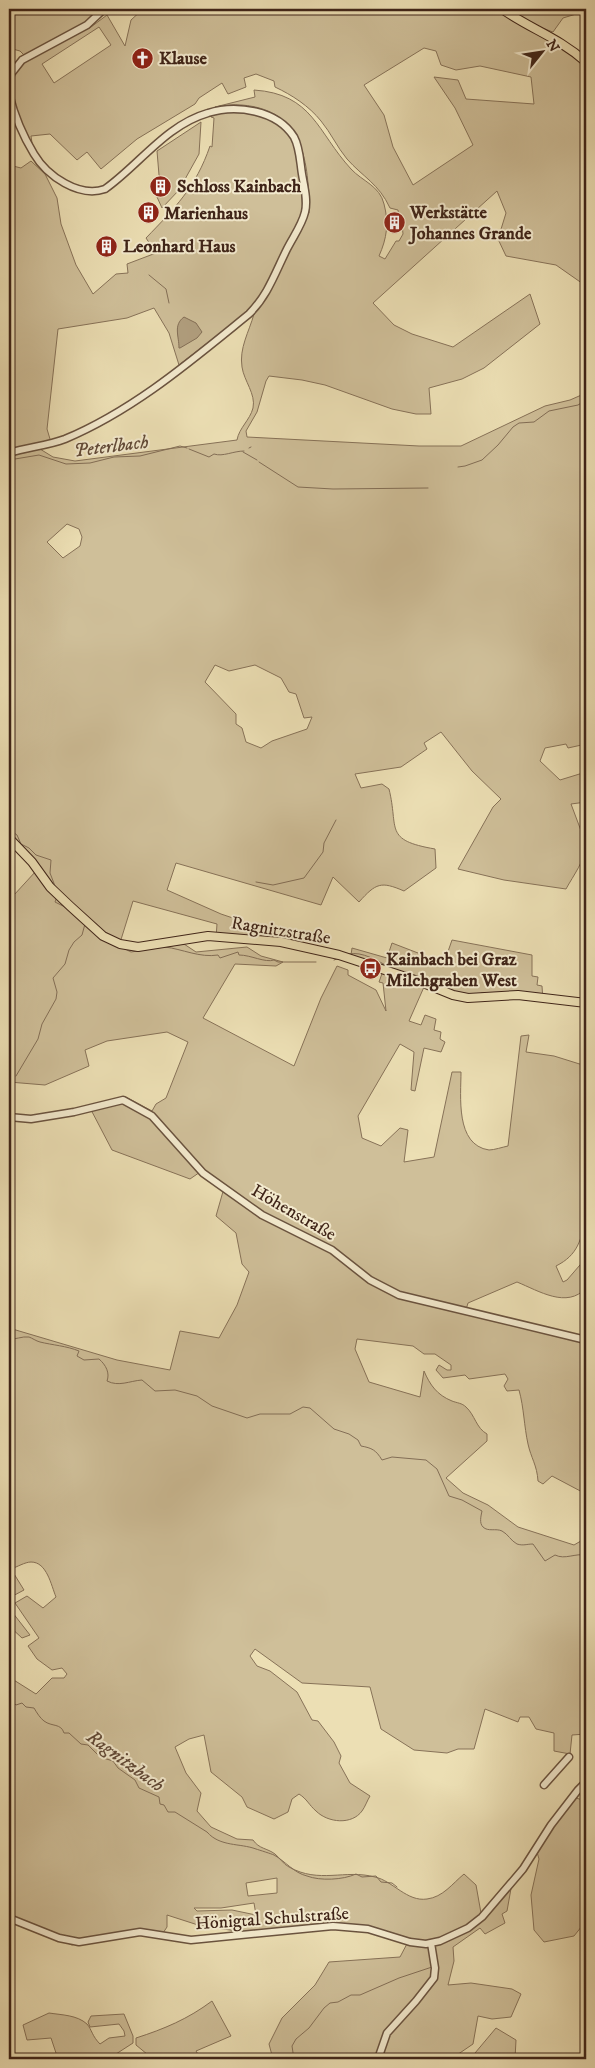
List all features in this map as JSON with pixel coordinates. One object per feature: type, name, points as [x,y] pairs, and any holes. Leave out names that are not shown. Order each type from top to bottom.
[{"type":"main road","points":[[502,9],[515,19],[561,42],[586,62]]},
{"type":"main road","name":"Ragnitzstraße","points":[[9,838],[32,862],[50,888],[102,936],[120,944],[138,947],[208,936],[281,942],[339,955],[461,997],[518,995],[586,1003]]},
{"type":"street","points":[[9,86],[10,75],[22,60],[87,25],[104,9]]},
{"type":"street","points":[[9,94],[16,116],[34,156],[66,184],[88,192],[97,192],[105,189],[154,145],[206,113],[241,109],[262,114],[285,127],[293,136],[299,151],[306,204],[300,223],[272,283],[249,314],[172,376],[122,411],[61,440],[9,453]]},
{"type":"street","name":"Höhenstraße","points":[[9,1117],[31,1119],[74,1112],[123,1100],[152,1116],[203,1173],[262,1215],[332,1250],[370,1280],[399,1295],[586,1340]]},
{"type":"street","points":[[544,1785],[569,1757]]},
{"type":"street","name":"Hönigtal Schulstraße","points":[[9,1918],[59,1938],[79,1942],[140,1932],[191,1940],[333,1926],[357,1927],[410,1942],[431,1943],[450,1938],[482,1917],[522,1869],[551,1825],[586,1782]]},
{"type":"street","points":[[378,2059],[387,2033],[434,1978],[435,1968],[431,1943]]},
{"type":"shaded area","points":[[9,9],[101,9],[85,24],[25,56],[20,51],[9,48]]},
{"type":"shaded area","points":[[143,9],[586,9],[586,11],[563,18],[553,32],[523,21],[586,62],[586,286],[556,265],[506,256],[498,239],[506,213],[497,191],[373,303],[394,325],[412,334],[453,347],[530,294],[540,324],[484,368],[462,379],[429,388],[431,414],[416,414],[392,409],[325,385],[269,376],[257,412],[246,431],[247,437],[419,446],[461,446],[545,406],[570,400],[586,393],[586,744],[568,748],[566,744],[545,748],[540,761],[560,780],[586,772],[586,802],[571,804],[586,844],[584,856],[579,867],[566,889],[504,880],[458,869],[493,807],[501,799],[472,771],[441,732],[424,743],[427,749],[401,767],[355,774],[361,788],[382,784],[389,789],[394,823],[400,837],[407,841],[435,849],[436,868],[404,891],[390,886],[379,886],[370,891],[359,902],[333,877],[321,905],[176,863],[167,890],[221,914],[283,935],[275,945],[216,938],[217,924],[133,901],[119,946],[131,952],[184,944],[196,952],[247,947],[261,956],[283,962],[276,966],[235,964],[203,1018],[294,1066],[321,998],[337,966],[348,970],[348,975],[376,990],[386,1011],[383,983],[379,982],[384,968],[351,955],[352,948],[387,958],[392,943],[444,963],[452,940],[532,955],[532,976],[538,977],[537,985],[542,986],[543,1001],[499,998],[480,1000],[424,987],[409,1021],[421,1025],[425,1015],[436,1019],[434,1030],[441,1032],[440,1039],[445,1042],[441,1052],[424,1048],[415,1091],[411,1090],[414,1052],[400,1044],[358,1116],[362,1138],[381,1146],[400,1128],[408,1130],[404,1162],[434,1157],[452,1072],[461,1072],[461,1106],[465,1129],[470,1139],[478,1146],[489,1150],[508,1146],[521,1036],[529,1035],[526,1052],[554,1056],[586,1066],[586,1217],[574,1252],[556,1266],[563,1282],[567,1280],[586,1258],[586,1288],[578,1294],[562,1298],[543,1293],[517,1282],[468,1303],[465,1313],[560,1336],[586,1336],[586,1494],[552,1476],[543,1484],[538,1481],[528,1444],[519,1390],[507,1391],[504,1386],[508,1379],[505,1374],[469,1379],[465,1375],[443,1378],[436,1370],[439,1365],[447,1370],[451,1370],[451,1365],[435,1354],[424,1354],[413,1346],[357,1339],[355,1349],[369,1382],[420,1397],[424,1371],[438,1393],[469,1410],[480,1428],[487,1434],[487,1441],[446,1478],[463,1493],[488,1505],[518,1527],[574,1545],[586,1538],[586,1734],[572,1735],[570,1754],[554,1751],[554,1733],[536,1729],[529,1717],[520,1717],[518,1722],[485,1709],[474,1749],[458,1749],[447,1753],[414,1750],[381,1729],[370,1687],[302,1683],[255,1649],[250,1656],[257,1666],[270,1671],[297,1692],[312,1720],[318,1721],[334,1742],[341,1756],[339,1763],[350,1783],[370,1796],[358,1816],[340,1821],[327,1818],[314,1809],[299,1794],[292,1799],[288,1812],[274,1819],[247,1807],[242,1797],[211,1772],[204,1735],[189,1739],[175,1747],[186,1773],[201,1793],[197,1811],[211,1827],[237,1839],[253,1840],[258,1845],[275,1854],[287,1866],[300,1872],[321,1876],[353,1874],[375,1877],[420,1899],[438,1896],[464,1874],[476,1885],[481,1913],[484,1916],[512,1883],[507,1911],[502,1914],[505,1923],[485,1934],[480,1928],[453,1947],[454,1961],[448,1985],[471,1983],[512,1989],[521,1994],[511,2017],[492,2019],[478,2016],[473,2044],[451,2059],[273,2059],[269,2044],[282,2018],[315,1985],[329,1962],[400,1957],[409,1940],[347,1926],[238,1933],[236,1931],[198,1925],[167,1915],[167,1927],[163,1933],[108,1934],[72,1945],[42,1933],[40,1927],[9,1916],[9,1677],[36,1694],[52,1678],[64,1678],[67,1674],[62,1668],[52,1670],[37,1659],[28,1646],[39,1638],[15,1603],[27,1596],[43,1608],[56,1597],[45,1570],[36,1563],[31,1562],[11,1569],[24,1590],[9,1598],[9,1328],[117,1360],[170,1370],[180,1331],[219,1338],[237,1305],[249,1272],[242,1264],[236,1233],[216,1216],[224,1188],[215,1177],[203,1170],[190,1179],[112,1150],[89,1106],[126,1097],[152,1111],[156,1104],[166,1098],[188,1042],[167,1032],[107,1041],[85,1050],[89,1066],[45,1085],[9,1082],[9,894],[14,895],[36,871],[9,841],[9,456],[40,449],[53,457],[75,461],[237,440],[253,408],[253,398],[243,372],[241,360],[243,347],[254,314],[251,309],[179,365],[169,333],[154,308],[127,318],[58,329],[47,429],[50,439],[44,445],[9,450],[9,165],[21,168],[31,161],[45,174],[57,198],[61,224],[76,265],[93,294],[116,274],[128,273],[127,264],[156,253],[146,238],[184,196],[198,173],[210,146],[212,147],[214,118],[211,117],[212,114],[246,113],[268,119],[278,124],[286,132],[295,146],[303,214],[309,213],[309,194],[304,158],[299,142],[290,128],[279,117],[263,109],[239,105],[215,107],[255,97],[254,90],[274,93],[302,107],[312,117],[351,169],[379,193],[386,211],[387,224],[384,243],[379,256],[385,259],[396,241],[399,241],[403,234],[398,210],[390,208],[376,187],[347,159],[325,126],[311,110],[300,101],[275,87],[274,81],[256,74],[244,78],[246,87],[228,94],[222,83],[199,98],[195,104],[137,139],[101,169],[87,152],[77,160],[50,134],[31,136],[32,143],[30,143],[16,110],[11,90],[13,76],[25,60],[91,27],[107,15],[125,46],[131,20]],"holes":[[[99,27],[111,45],[54,83],[42,64]],[[424,48],[436,51],[441,65],[456,70],[480,66],[531,77],[534,104],[466,99],[458,80],[434,77],[455,108],[473,145],[413,185],[393,147],[384,115],[364,85]],[[67,524],[79,529],[82,537],[80,546],[63,558],[47,542]],[[215,665],[229,671],[255,665],[281,678],[289,692],[296,694],[304,718],[312,717],[307,729],[272,741],[261,748],[246,742],[242,728],[236,724],[236,714],[205,682]],[[277,1878],[277,1893],[248,1896],[246,1883]],[[254,1903],[256,1915],[232,1910],[197,1911],[194,1908],[221,1908]]]},
{"type":"shaded area","points":[[201,122],[199,154],[179,190],[162,208],[157,197],[170,189],[159,175],[157,151]]},
{"type":"shaded area","points":[[184,317],[196,323],[202,332],[197,338],[179,348],[177,331]]},
{"type":"shaded area","points":[[9,1608],[30,1635],[22,1638],[9,1626]]},
{"type":"shaded area","points":[[576,1798],[586,1801],[586,1921],[574,1936],[544,1942],[534,1930],[531,1895],[539,1859],[537,1852],[549,1832]]},
{"type":"shaded area","points":[[212,2001],[231,2036],[196,2051],[201,2059],[153,2059],[136,2045],[136,2038],[176,2023]]},
{"type":"shaded area","points":[[49,2013],[69,2016],[83,2021],[89,2026],[100,2044],[109,2038],[125,2036],[124,2031],[119,2024],[90,2027],[88,2022],[91,2016],[124,2014],[133,2036],[133,2043],[116,2054],[121,2059],[58,2059],[51,2038],[27,2040],[23,2025]]},
{"type":"shaded area","points":[[496,2028],[516,2040],[515,2059],[470,2059]]},
{"type":"waterway","points":[[149,275],[166,289],[169,303]]},
{"type":"waterway","name":"Peterlbach","points":[[458,467],[482,460],[519,423],[534,422],[549,411],[578,405],[586,400]]},
{"type":"waterway","name":"Peterlbach","points":[[9,460],[39,455],[66,464],[90,463],[114,457],[140,456],[180,446],[187,448]]},
{"type":"waterway","points":[[9,450],[18,447]]},
{"type":"waterway","name":"Peterlbach","points":[[189,449],[209,457],[214,454],[221,455],[244,451]]},
{"type":"waterway","points":[[243,452],[257,460]]},
{"type":"waterway","points":[[259,462],[298,487],[333,489],[428,488]]},
{"type":"waterway","points":[[256,882],[273,885],[304,878],[323,852],[324,843],[336,820]]},
{"type":"waterway","points":[[9,829],[17,835],[21,844],[29,848],[36,855],[51,860],[50,873],[55,886]]},
{"type":"waterway","points":[[57,897],[55,902],[65,907]]},
{"type":"waterway","points":[[16,1076],[38,1039],[42,1024],[56,999],[57,992],[53,978],[65,964],[69,950],[82,935],[85,924]]},
{"type":"waterway","points":[[123,948],[133,951],[165,947],[211,956],[218,955],[220,958],[238,952],[239,955],[270,961],[316,962]]},
{"type":"waterway","points":[[349,954],[364,955],[389,967]]},
{"type":"waterway","points":[[334,960],[340,958]]},
{"type":"waterway","points":[[424,979],[455,992]]},
{"type":"waterway","points":[[481,993],[504,992]]},
{"type":"waterway","points":[[521,992],[552,995]]},
{"type":"waterway","points":[[580,998],[586,999]]},
{"type":"waterway","points":[[9,1339],[29,1337],[40,1342],[74,1349],[79,1351],[77,1356],[84,1360],[99,1359],[108,1372],[107,1381],[111,1383],[120,1384],[142,1380],[155,1391],[175,1390],[197,1396],[212,1406],[247,1418],[260,1414],[290,1414],[303,1407],[310,1408],[334,1429],[349,1434],[358,1440],[361,1446],[373,1450],[382,1460],[392,1457],[426,1460],[437,1469],[449,1496],[462,1500],[482,1511],[481,1521],[483,1527],[502,1531],[517,1544],[533,1544],[545,1561],[555,1555],[563,1557],[586,1555]]},
{"type":"waterway","name":"Ragnitzbach","points":[[9,1699],[16,1705],[22,1703],[26,1707],[34,1708],[44,1721],[58,1726],[64,1733],[69,1733],[81,1744],[88,1745],[100,1757],[113,1761],[118,1768],[135,1780],[139,1788],[159,1797],[160,1804],[164,1805],[168,1812],[175,1812],[218,1840],[273,1854],[298,1872],[312,1878],[338,1879],[356,1874],[362,1877],[376,1876],[381,1882],[392,1883],[397,1887]]},
{"type":"waterway","points":[[294,2059],[292,2046],[296,2039],[309,2028],[330,2003],[338,2002],[351,1995],[360,1995],[399,1978],[432,1967]]},
{"type":"place","name":"Klause","points":[[143,58]]},
{"type":"place","name":"Schloss Kainbach","points":[[161,186]]},
{"type":"place","name":"Marienhaus","points":[[148,213]]},
{"type":"place","name":"Werkstätte Johannes Grande","points":[[394,222]]},
{"type":"place","name":"Leonhard Haus","points":[[107,246]]},
{"type":"place","name":"Kainbach bei Graz Milchgraben West","points":[[370,969]]}]
